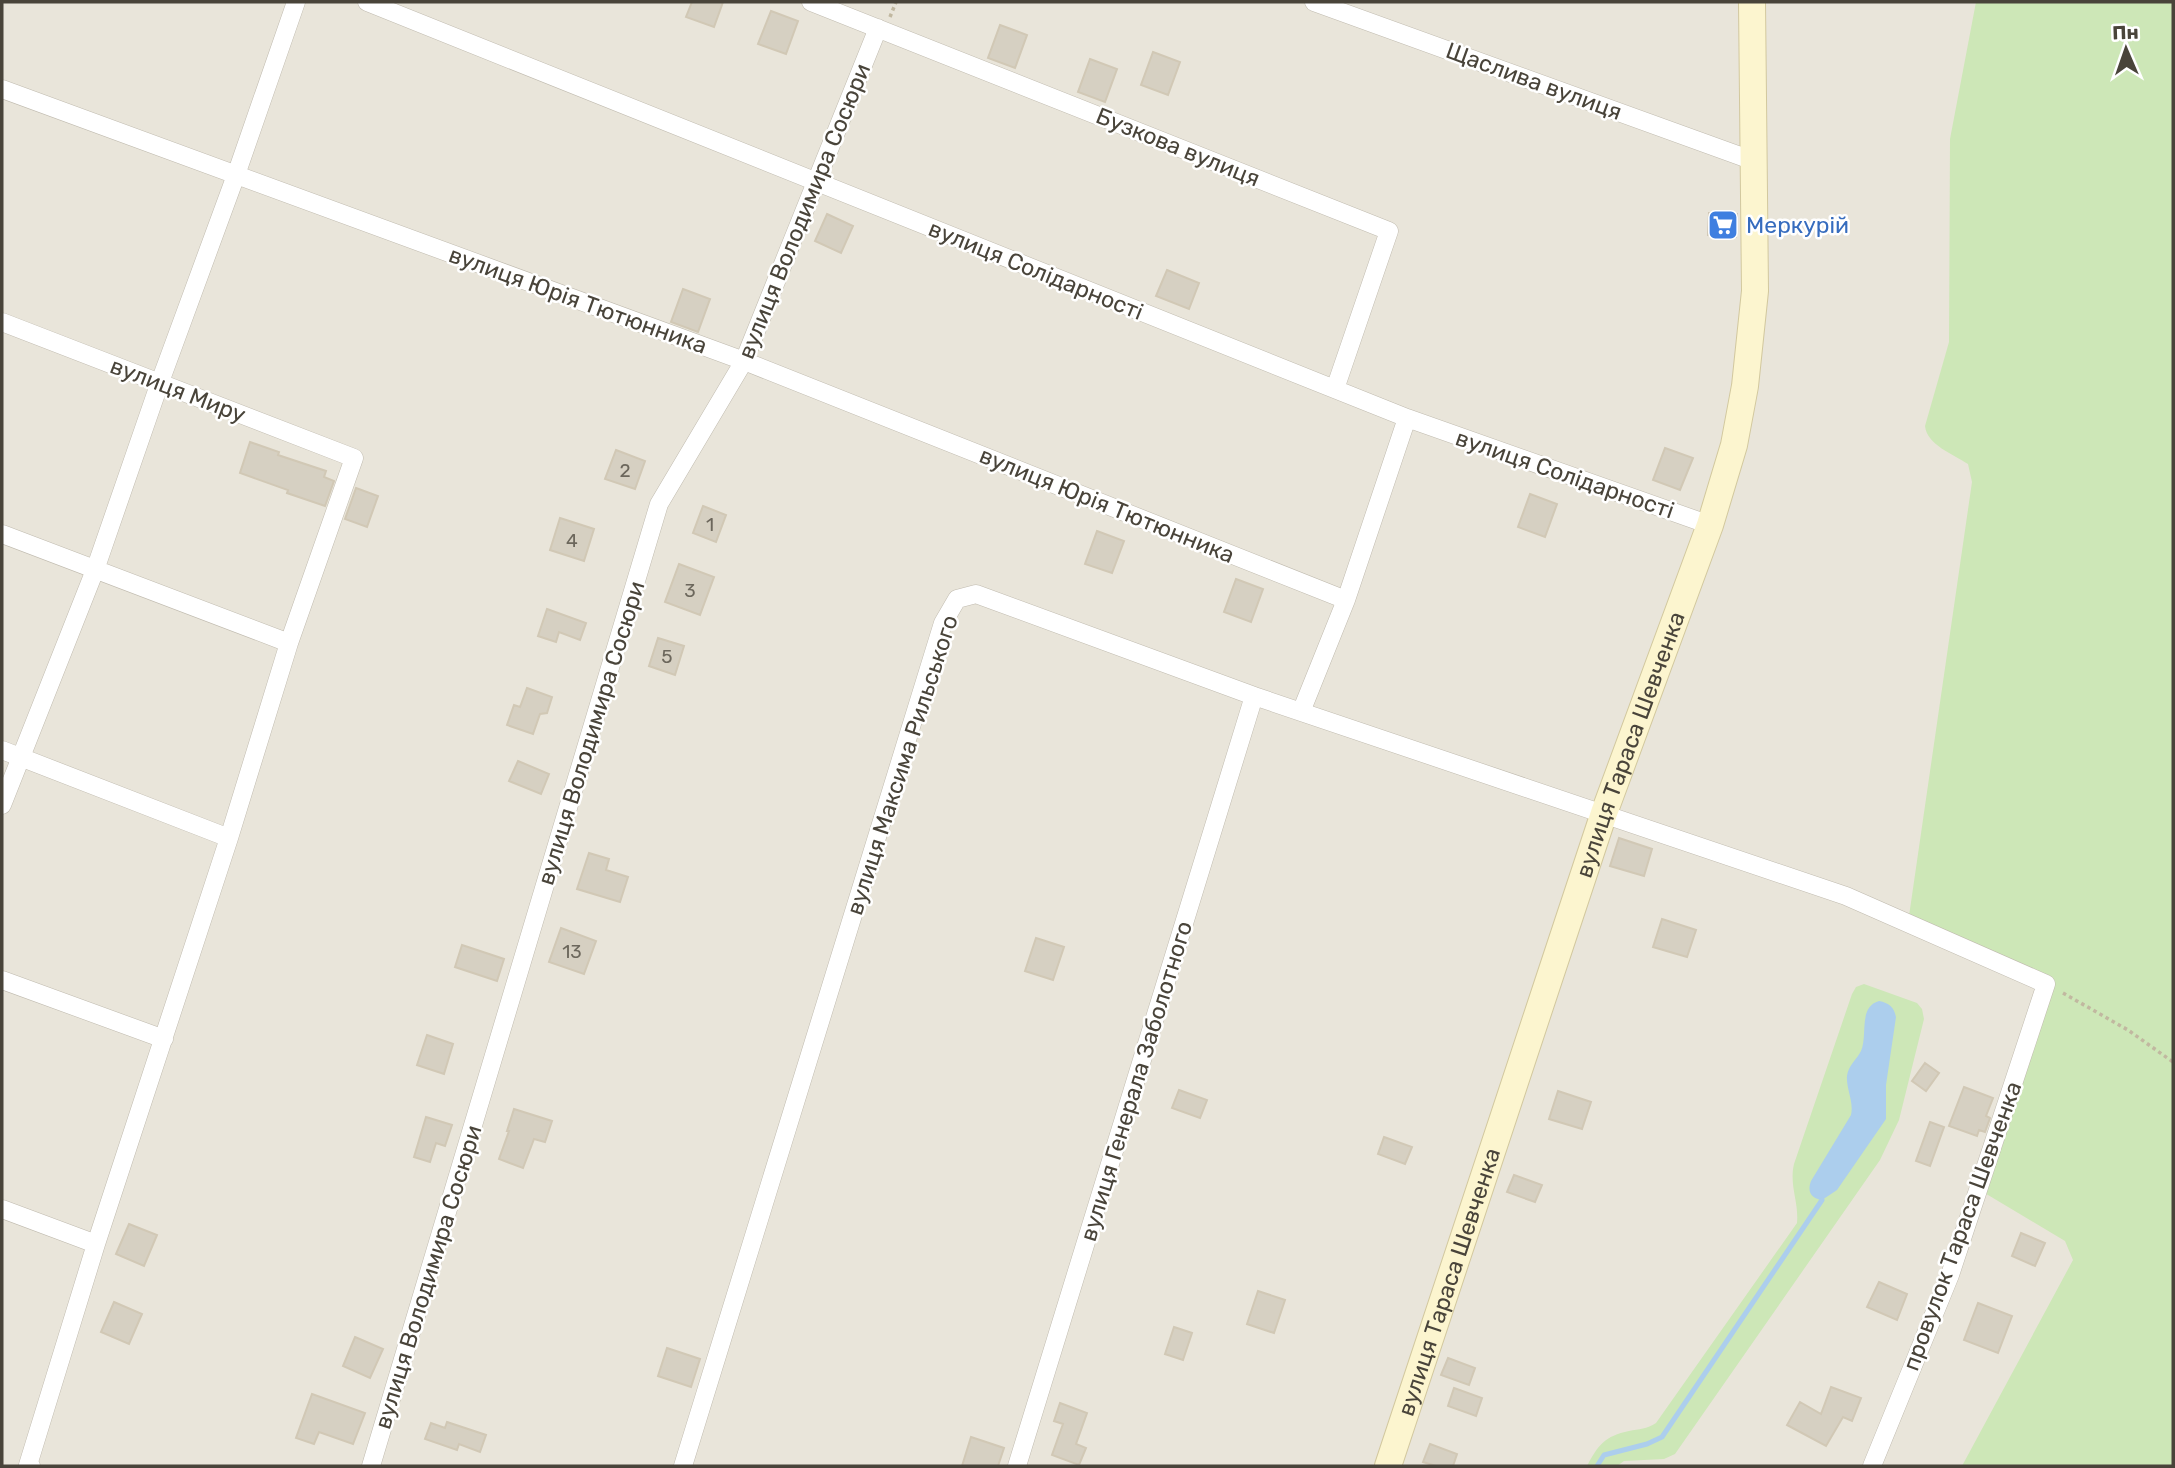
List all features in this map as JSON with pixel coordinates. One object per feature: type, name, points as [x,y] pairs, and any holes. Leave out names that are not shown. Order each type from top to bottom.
[{"type":"street","points":[[2,804],[95,570],[296,2]]},
{"type":"street","name":"вулиця Солідарності","points":[[368,2],[1407,418],[1710,525]]},
{"type":"street","name":"Бузкова вулиця","points":[[811,2],[1390,231],[1335,389]]},
{"type":"street","name":"Щаслива вулиця","points":[[1314,2],[1754,161]]},
{"type":"street","name":"вулиця Тараса Шевченка","points":[[1388,1466],[1604,813],[1710,525],[1734,445],[1750,348],[1755,291],[1752,2]]},
{"type":"street","name":"вулиця Володимира Сосюри","points":[[371,1466],[659,503],[744,361],[878,28]]},
{"type":"street","name":"вулиця Юрія Тютюнника","points":[[2,89],[744,361],[1346,600]]},
{"type":"street","name":"вулиця Миру","points":[[2,322],[354,458],[289,643]]},
{"type":"street","points":[[1301,712],[1346,600],[1407,418]]},
{"type":"street","points":[[2,534],[289,643],[229,838],[96,1244],[27,1465],[31,1466]]},
{"type":"street","name":"вулиця Максима Рильського","points":[[683,1466],[943,623],[957,599],[976,594],[1254,696],[1846,896],[2046,984]]},
{"type":"street","name":"вулиця Генерала Заболотного","points":[[1017,1466],[1254,696]]},
{"type":"street","points":[[2,750],[229,838]]},
{"type":"street","points":[[2,980],[164,1040]]},
{"type":"street","name":"провулок Тараса Шевченка","points":[[1872,1466],[1950,1275],[2046,984]]},
{"type":"street","points":[[2,1209],[96,1244]]},
{"type":"path","points":[[2046,984],[2128,1030],[2173,1062]]},
{"type":"shaded area","points":[[2,2],[2173,2],[2173,1466],[2,1466]]},
{"type":"green space","points":[[1976,2],[2173,2],[2173,1466],[1962,1466],[2073,1260],[2065,1241],[1978,1189],[2046,984],[1908,923],[1972,482],[1968,464],[1930,439],[1925,426],[1949,342],[1950,139]]},
{"type":"green space","points":[[1864,984],[1917,1003],[1922,1009],[1924,1019],[1899,1120],[1880,1160],[1675,1454],[1664,1459],[1624,1461],[1617,1466],[1587,1466],[1595,1452],[1608,1439],[1656,1423],[1797,1223],[1794,1164],[1852,994],[1856,987]]},
{"type":"water","points":[[1879,1001],[1890,1006],[1896,1017],[1886,1085],[1886,1119],[1837,1190],[1822,1200],[1818,1199],[1810,1191],[1811,1181],[1851,1115],[1848,1072],[1863,1045],[1868,1009]]},
{"type":"building","points":[[692,2],[723,2],[714,27],[686,17]]},
{"type":"building","points":[[771,11],[798,21],[786,54],[758,44]]},
{"type":"building","points":[[1000,25],[1027,35],[1015,68],[988,58]]},
{"type":"building","points":[[1153,52],[1180,62],[1168,95],[1141,85]]},
{"type":"building","points":[[1090,59],[1117,69],[1105,102],[1078,92]]},
{"type":"building","name":"Меркурій","points":[[1709,213],[1737,214],[1736,237],[1708,235]]},
{"type":"building","points":[[827,214],[853,226],[841,253],[815,241]]},
{"type":"building","points":[[1167,270],[1199,283],[1189,309],[1156,296]]},
{"type":"building","points":[[683,289],[710,299],[698,332],[671,322]]},
{"type":"building","points":[[250,442],[279,452],[278,455],[326,471],[324,477],[334,481],[325,506],[240,473]]},
{"type":"building","points":[[1665,448],[1693,458],[1680,490],[1653,480]]},
{"type":"building","points":[[616,450],[645,461],[635,489],[605,479]]},
{"type":"building","points":[[356,488],[378,496],[367,527],[345,519]]},
{"type":"building","points":[[1530,494],[1557,504],[1545,537],[1518,527]]},
{"type":"building","points":[[703,506],[726,515],[716,542],[693,533]]},
{"type":"building","points":[[560,518],[594,529],[584,561],[550,550]]},
{"type":"building","points":[[1097,531],[1124,541],[1112,573],[1085,564]]},
{"type":"building","points":[[679,564],[714,577],[700,615],[665,602]]},
{"type":"building","points":[[1236,579],[1263,589],[1251,622],[1224,612]]},
{"type":"building","points":[[547,609],[586,623],[580,640],[559,632],[556,642],[538,636]]},
{"type":"building","points":[[658,638],[684,646],[675,675],[649,666]]},
{"type":"building","points":[[527,688],[552,697],[547,713],[540,714],[533,734],[507,725],[514,705],[520,707]]},
{"type":"building","points":[[518,761],[549,774],[541,794],[509,781]]},
{"type":"building","points":[[1619,838],[1652,849],[1644,876],[1610,866]]},
{"type":"building","points":[[589,853],[609,859],[606,870],[628,877],[620,902],[577,889]]},
{"type":"building","points":[[1662,919],[1696,930],[1687,957],[1653,947]]},
{"type":"building","points":[[561,928],[596,941],[584,974],[549,962]]},
{"type":"building","points":[[1036,938],[1064,947],[1053,980],[1025,971]]},
{"type":"building","points":[[462,945],[504,959],[497,981],[455,967]]},
{"type":"building","points":[[427,1035],[453,1044],[444,1074],[417,1065]]},
{"type":"building","points":[[1925,1063],[1939,1073],[1926,1091],[1912,1081]]},
{"type":"building","points":[[1964,1087],[1993,1098],[1986,1116],[1990,1118],[1985,1132],[1979,1130],[1977,1136],[1949,1126]]},
{"type":"building","points":[[1179,1090],[1207,1100],[1200,1118],[1172,1108]]},
{"type":"building","points":[[1558,1091],[1591,1102],[1582,1129],[1549,1119]]},
{"type":"building","points":[[514,1109],[552,1121],[545,1142],[534,1139],[523,1168],[499,1159]]},
{"type":"building","points":[[426,1117],[452,1125],[445,1146],[436,1143],[430,1162],[414,1157]]},
{"type":"building","points":[[1930,1122],[1944,1127],[1930,1166],[1916,1161]]},
{"type":"building","points":[[1384,1137],[1412,1147],[1405,1164],[1378,1154]]},
{"type":"building","points":[[1514,1175],[1542,1185],[1535,1202],[1507,1192]]},
{"type":"building","points":[[129,1224],[157,1235],[144,1266],[116,1254]]},
{"type":"building","points":[[2021,1233],[2045,1243],[2035,1266],[2012,1256]]},
{"type":"building","points":[[1879,1282],[1907,1294],[1897,1320],[1867,1307]]},
{"type":"building","points":[[1258,1291],[1285,1300],[1274,1333],[1247,1324]]},
{"type":"building","points":[[114,1302],[142,1314],[129,1344],[101,1332]]},
{"type":"building","points":[[1978,1303],[2012,1316],[1998,1353],[1964,1340]]},
{"type":"building","points":[[1174,1327],[1192,1333],[1183,1360],[1165,1354]]},
{"type":"building","points":[[355,1337],[383,1349],[370,1378],[343,1366]]},
{"type":"building","points":[[667,1348],[700,1359],[691,1387],[658,1376]]},
{"type":"building","points":[[1448,1358],[1475,1368],[1469,1385],[1441,1375]]},
{"type":"building","points":[[1831,1387],[1861,1398],[1852,1421],[1843,1417],[1826,1446],[1787,1425],[1800,1402],[1821,1414]]},
{"type":"building","points":[[1454,1388],[1482,1398],[1476,1416],[1448,1406]]},
{"type":"building","points":[[312,1394],[365,1413],[353,1444],[319,1432],[314,1444],[296,1438]]},
{"type":"building","points":[[1060,1403],[1087,1413],[1076,1444],[1086,1448],[1079,1465],[1052,1455],[1063,1424],[1054,1421]]},
{"type":"building","points":[[447,1422],[486,1435],[480,1452],[459,1444],[457,1450],[425,1439],[431,1423],[445,1428]]},
{"type":"building","points":[[971,1437],[1004,1448],[998,1466],[962,1466]]},
{"type":"building","points":[[1430,1444],[1457,1454],[1453,1466],[1436,1466],[1423,1462]]},
{"type":"waterway","points":[[1597,1466],[1604,1455],[1647,1444],[1662,1437],[1822,1200]]},
{"type":"place","name":"Меркурій","points":[[1723,225]]}]
